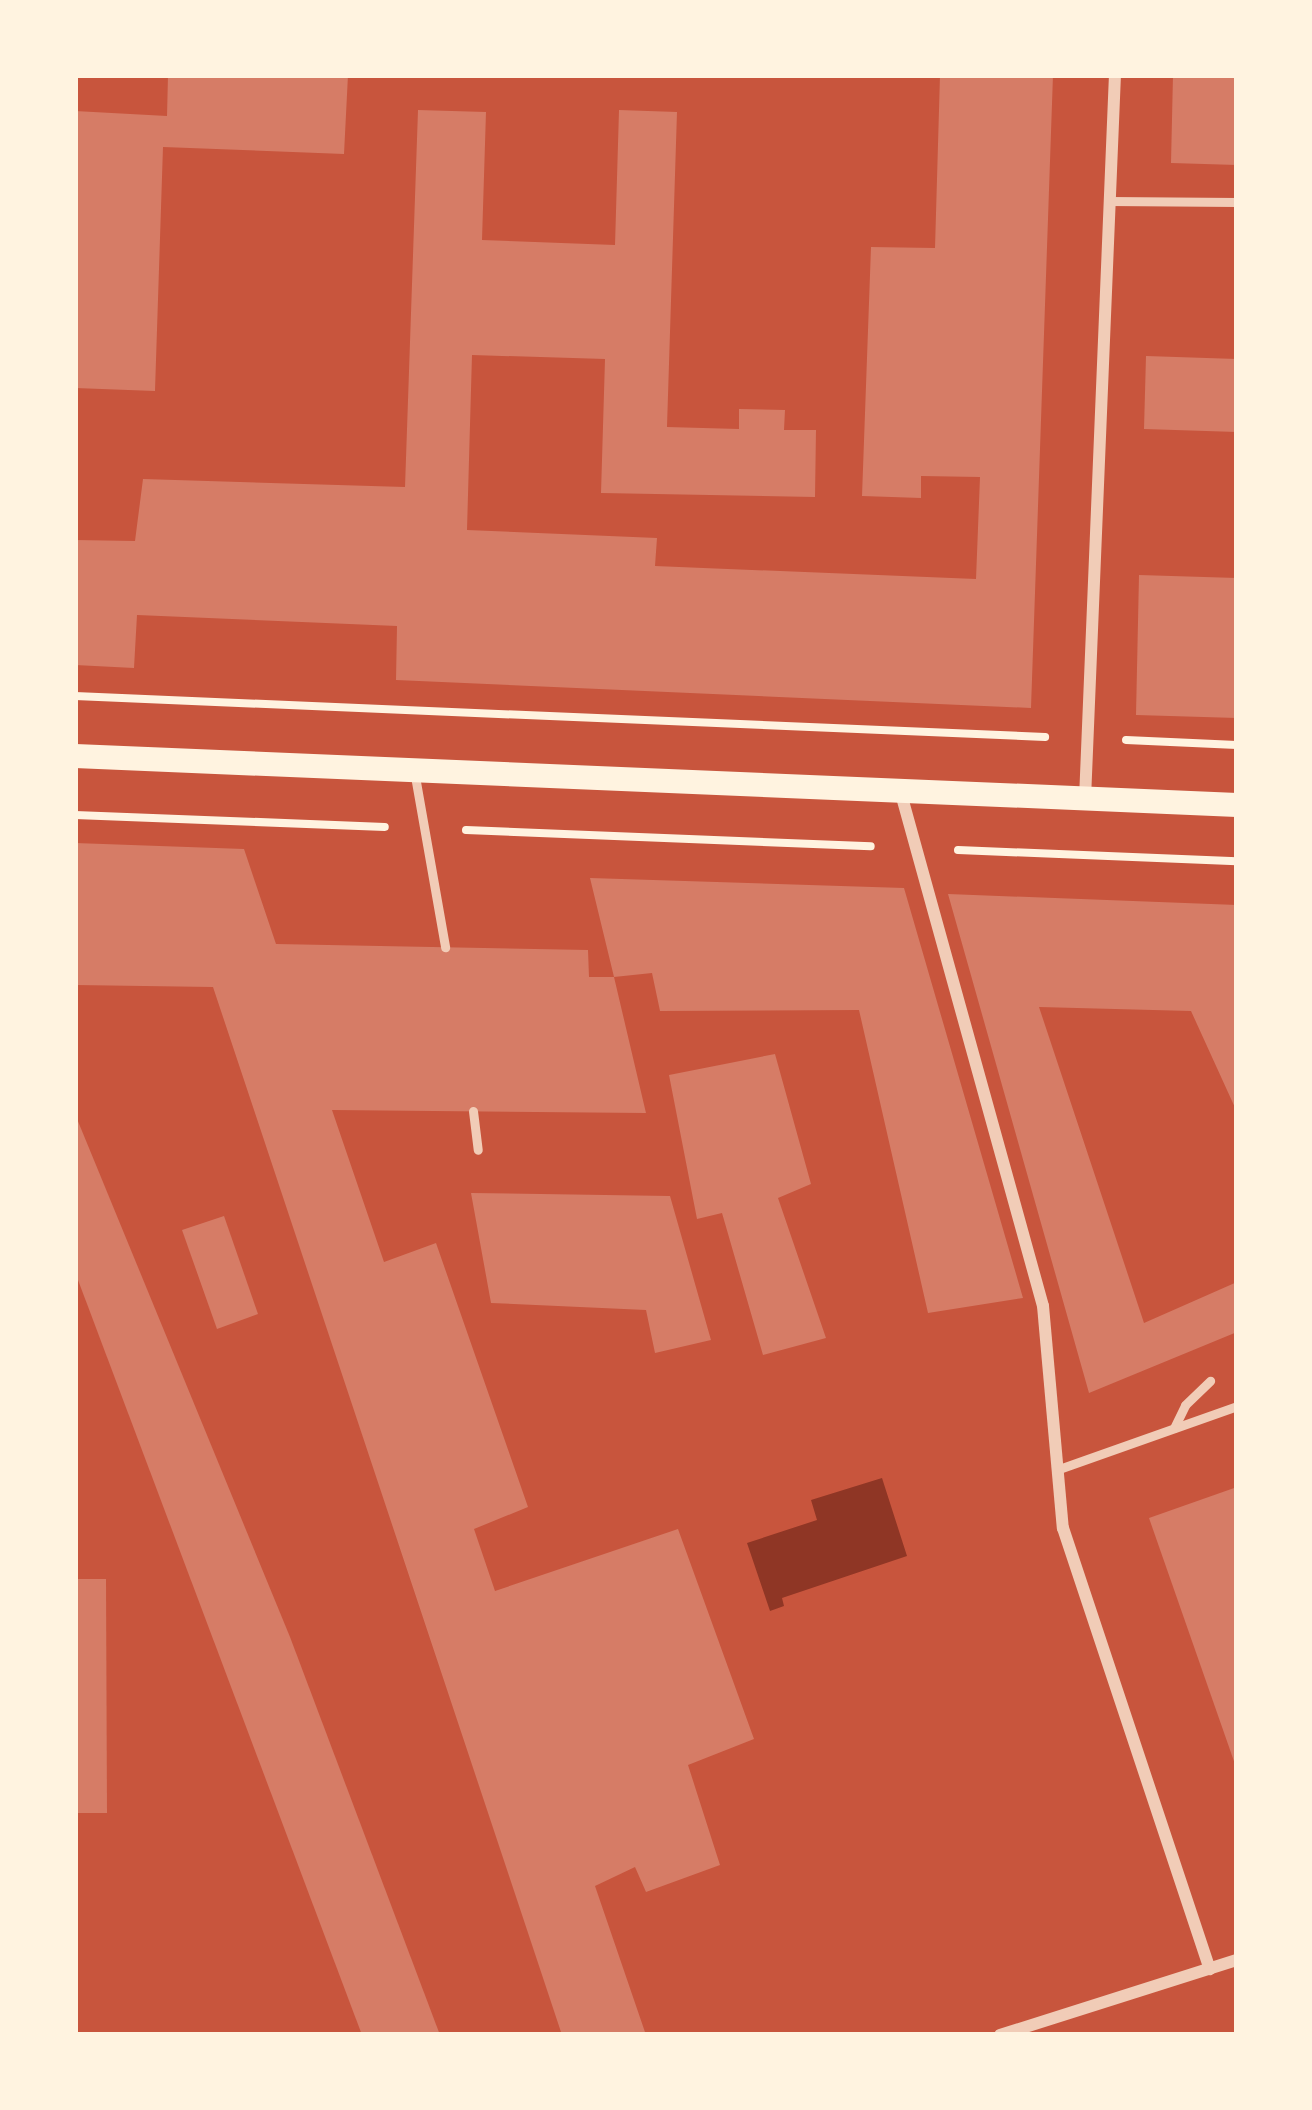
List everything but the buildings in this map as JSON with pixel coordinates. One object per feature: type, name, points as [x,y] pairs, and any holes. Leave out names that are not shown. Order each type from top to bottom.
[{"type":"main road","points":[[75,756],[1237,805]]},
{"type":"street","points":[[1085,799],[1114,75]]},
{"type":"street","points":[[900,790],[1043,1306],[1064,1528],[1210,1969]]},
{"type":"street","points":[[1000,2035],[1237,1960]]},
{"type":"lane","points":[[1109,200],[1237,202]]},
{"type":"lane","points":[[414,771],[446,947]]},
{"type":"lane","points":[[473,1112],[478,1150]]},
{"type":"lane","points":[[1174,1428],[1185,1405],[1210,1382]]},
{"type":"lane","points":[[1058,1469],[1237,1406]]},
{"type":"path","points":[[75,696],[1050,737]]},
{"type":"path","points":[[1123,740],[1237,745]]},
{"type":"path","points":[[75,815],[1237,861]]},
{"type":"shaded area","points":[[882,1478],[907,1556],[782,1598],[784,1606],[770,1611],[747,1543],[817,1520],[811,1500]]}]
